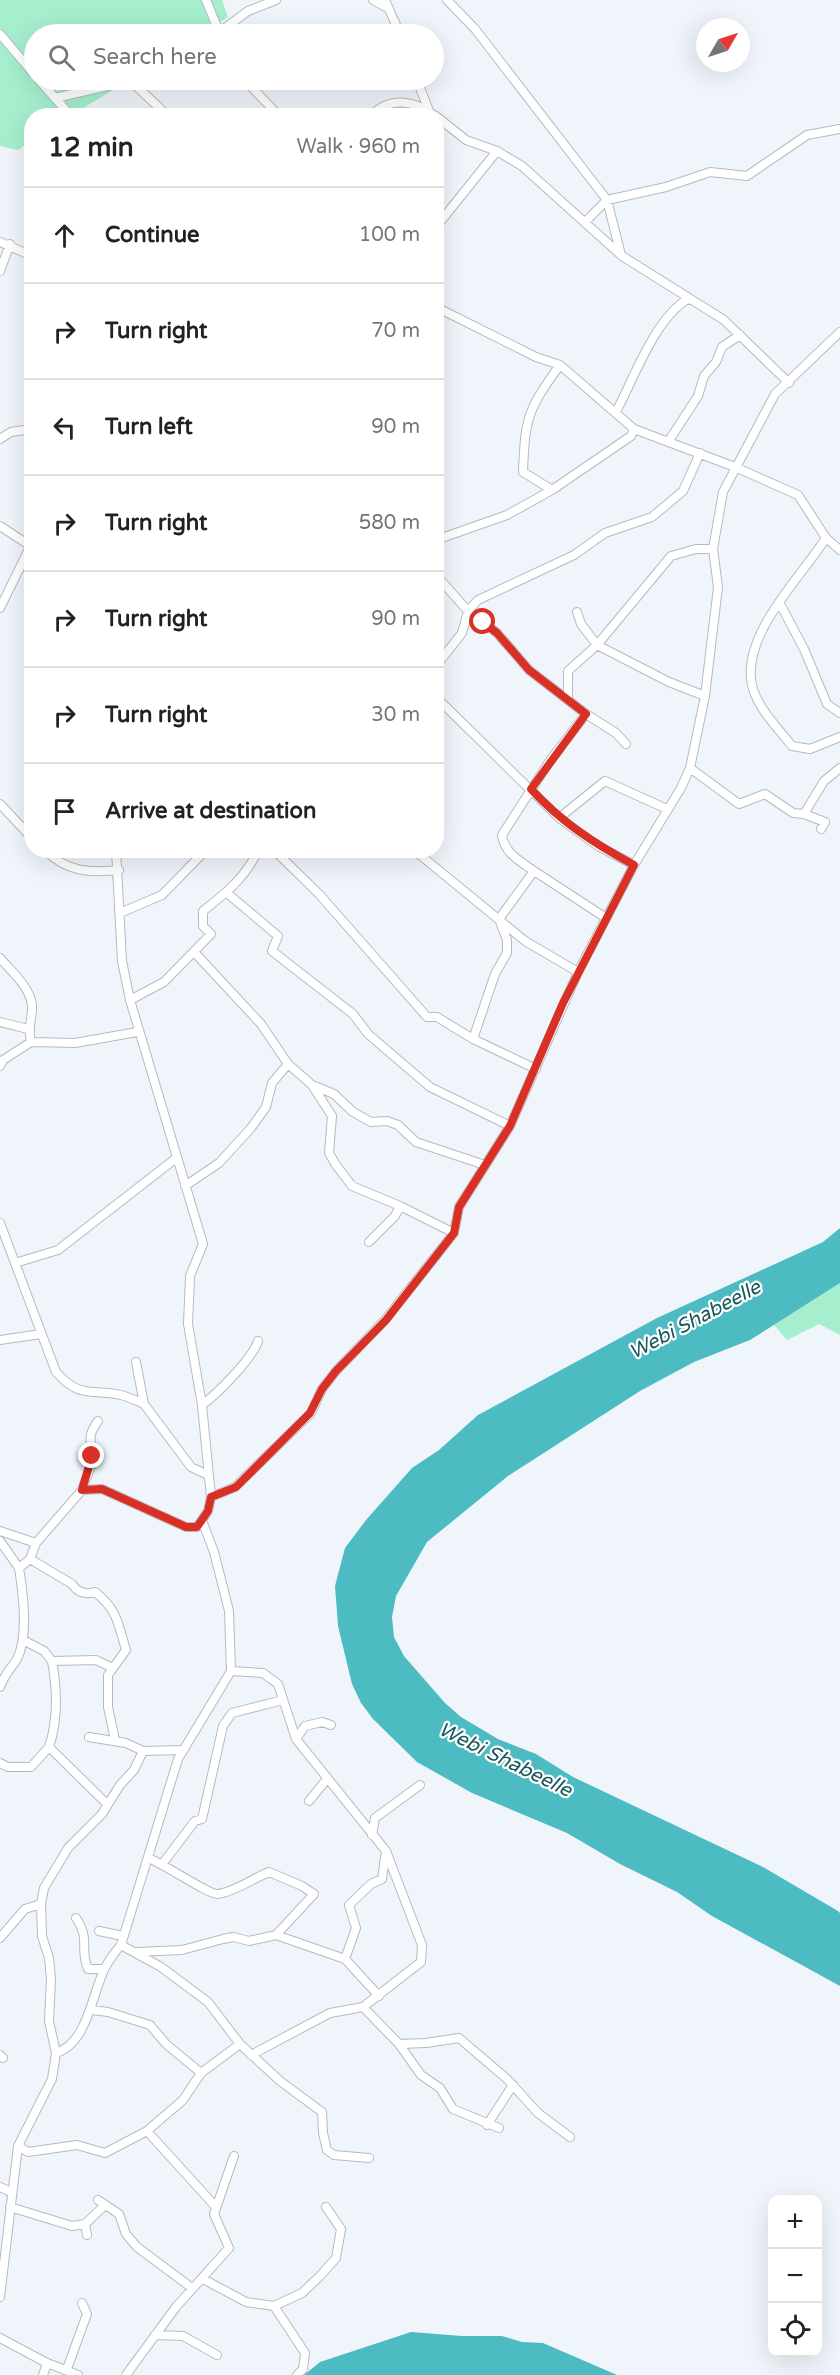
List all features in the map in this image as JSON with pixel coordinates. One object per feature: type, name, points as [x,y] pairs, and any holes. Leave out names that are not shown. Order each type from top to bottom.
[{"type":"street","points":[[206,0],[215,24]]},
{"type":"street","points":[[232,24],[248,11],[276,0]]},
{"type":"street","points":[[373,0],[391,10]]},
{"type":"street","points":[[385,0],[396,24]]},
{"type":"street","points":[[447,0],[475,29],[607,200],[622,256]]},
{"type":"street","points":[[0,34],[24,62]]},
{"type":"street","points":[[48,90],[64,108]]},
{"type":"street","points":[[55,98],[90,90]]},
{"type":"street","points":[[143,90],[160,108]]},
{"type":"street","points":[[254,90],[271,108]]},
{"type":"street","points":[[422,90],[431,108]]},
{"type":"street","points":[[378,108],[393,102],[406,102],[420,108]]},
{"type":"street","points":[[444,122],[466,140],[497,151],[522,166],[622,256],[724,320],[789,383]]},
{"type":"street","points":[[585,222],[607,200],[666,187],[710,172],[747,176],[807,135],[840,129]]},
{"type":"street","points":[[444,217],[497,151]]},
{"type":"street","points":[[0,242],[10,244],[24,252]]},
{"type":"street","points":[[0,271],[10,244]]},
{"type":"street","points":[[616,412],[668,316],[674,307],[688,299]]},
{"type":"street","points":[[444,311],[536,357],[560,365],[634,429],[735,467],[798,495],[826,538],[840,550]]},
{"type":"street","points":[[211,1497],[236,1487],[310,1413],[322,1389],[336,1371],[386,1320],[454,1233],[459,1207],[510,1126],[578,972],[634,865],[681,788],[690,768],[705,696],[718,587],[713,549],[723,492],[775,394],[840,332]]},
{"type":"street","points":[[668,442],[698,396],[704,376],[716,362],[722,347],[740,335]]},
{"type":"street","points":[[552,490],[523,472],[526,420],[537,397],[560,365]]},
{"type":"street","points":[[444,537],[507,515],[552,490],[631,436],[634,429]]},
{"type":"street","points":[[0,439],[11,432],[24,430]]},
{"type":"street","points":[[444,656],[462,633],[468,610],[478,600],[574,555],[604,533],[652,517],[683,491],[700,453]]},
{"type":"street","points":[[0,526],[24,542]]},
{"type":"street","points":[[826,538],[779,602],[754,649],[751,680],[766,713],[792,746],[810,749],[840,737]]},
{"type":"street","points":[[568,699],[568,671],[597,645],[671,556],[686,551],[713,549]]},
{"type":"street","points":[[0,608],[24,561]]},
{"type":"street","points":[[444,584],[468,610],[497,633],[529,670],[586,714],[607,726],[626,744]]},
{"type":"street","points":[[779,602],[804,649],[827,704],[840,713]]},
{"type":"street","points":[[577,612],[581,624],[597,645],[669,682],[705,696]]},
{"type":"street","points":[[444,705],[559,818],[598,846],[634,865]]},
{"type":"street","points":[[586,714],[531,789],[502,835],[511,855],[606,918]]},
{"type":"street","points":[[690,768],[739,804],[765,794],[793,813],[804,814],[825,822],[821,829]]},
{"type":"street","points":[[804,814],[824,781],[840,768]]},
{"type":"street","points":[[559,818],[605,781],[667,809]]},
{"type":"street","points":[[0,804],[24,830]]},
{"type":"street","points":[[52,858],[73,870],[97,872],[119,870]]},
{"type":"street","points":[[117,858],[122,961],[137,1032],[203,1244],[190,1276],[188,1306],[188,1324],[202,1405],[211,1497],[208,1511],[197,1527]]},
{"type":"street","points":[[120,913],[162,895],[198,858]]},
{"type":"street","points":[[130,1000],[164,982],[195,953],[211,934],[203,926],[203,911],[227,893],[252,865],[255,858]]},
{"type":"street","points":[[282,858],[319,894],[427,1017],[436,1017],[473,1039],[536,1069]]},
{"type":"street","points":[[424,858],[525,941],[578,972]]},
{"type":"street","points":[[499,919],[534,871]]},
{"type":"street","points":[[227,893],[278,936],[272,951],[353,1014],[368,1034],[400,1064],[430,1087],[510,1126]]},
{"type":"street","points":[[473,1039],[495,974],[507,953],[507,940],[499,919]]},
{"type":"street","points":[[195,953],[261,1024],[288,1064],[312,1085],[332,1116],[329,1153],[352,1186],[400,1206],[454,1233]]},
{"type":"street","points":[[0,958],[28,993],[32,1006],[28,1029],[31,1042]]},
{"type":"street","points":[[0,1022],[28,1029]]},
{"type":"street","points":[[0,1066],[3,1060],[31,1042],[75,1043],[137,1032]]},
{"type":"street","points":[[184,1186],[219,1163],[251,1128],[266,1107],[272,1083],[288,1064]]},
{"type":"street","points":[[312,1085],[334,1094],[364,1119],[371,1122],[387,1121],[398,1125],[416,1142],[485,1165]]},
{"type":"street","points":[[15,1263],[58,1250],[175,1159]]},
{"type":"street","points":[[369,1242],[395,1216],[400,1206]]},
{"type":"street","points":[[0,1223],[53,1366],[69,1386],[93,1394],[122,1395],[144,1404]]},
{"type":"street","points":[[0,1340],[41,1334]]},
{"type":"street","points":[[202,1405],[219,1393],[232,1374],[255,1351],[258,1341]]},
{"type":"street","points":[[136,1362],[144,1404],[191,1467],[208,1475]]},
{"type":"street","points":[[19,1568],[30,1559],[36,1543],[82,1490],[92,1456],[90,1433],[98,1421]]},
{"type":"street","points":[[57,2053],[66,2050],[92,2010],[104,1970],[121,1945],[182,1750],[231,1671],[229,1611],[214,1552],[203,1523],[197,1527],[186,1527],[102,1489],[82,1490]]},
{"type":"street","points":[[0,1531],[36,1543]]},
{"type":"street","points":[[0,1541],[19,1568],[23,1641],[16,1660],[6,1671],[0,1687]]},
{"type":"street","points":[[30,1559],[64,1579],[76,1590],[82,1593],[95,1592],[113,1610],[121,1624],[126,1650],[108,1675],[106,1688],[115,1740]]},
{"type":"street","points":[[0,1763],[8,1767],[31,1767],[49,1747],[53,1735],[56,1697],[52,1661],[44,1651],[23,1641]]},
{"type":"street","points":[[52,1661],[96,1659],[113,1668]]},
{"type":"street","points":[[231,1671],[262,1673],[278,1684],[296,1739],[386,1851],[422,1945],[421,1962],[363,2007],[330,2013],[251,2055]]},
{"type":"street","points":[[163,1863],[195,1821],[202,1819],[223,1726],[232,1713],[283,1700]]},
{"type":"street","points":[[296,1739],[305,1726],[322,1722],[331,1725]]},
{"type":"street","points":[[89,1737],[115,1740],[143,1751],[182,1750]]},
{"type":"street","points":[[49,1747],[107,1804]]},
{"type":"street","points":[[0,2297],[18,2146],[52,2079],[57,2053],[49,2021],[51,1979],[49,1958],[42,1936],[41,1904],[44,1888],[68,1848],[102,1814],[107,1804],[134,1770],[143,1751]]},
{"type":"street","points":[[309,1801],[327,1779]]},
{"type":"street","points":[[372,1835],[375,1818],[420,1785]]},
{"type":"street","points":[[345,1959],[356,1928],[349,1905],[371,1884],[382,1879],[386,1851]]},
{"type":"street","points":[[148,1858],[163,1863],[211,1893],[221,1893],[269,1872],[302,1886],[314,1894],[276,1935]]},
{"type":"street","points":[[0,1938],[25,1909],[41,1904]]},
{"type":"street","points":[[76,1918],[83,1928],[87,1942],[83,1958],[88,1969],[104,1970]]},
{"type":"street","points":[[99,1931],[123,1935]]},
{"type":"street","points":[[137,1952],[182,1950],[233,1937],[249,1941],[276,1935],[345,1959],[379,1996]]},
{"type":"street","points":[[121,1945],[137,1952],[208,2002],[251,2055],[315,2110],[322,2112],[327,2150],[334,2155],[369,2158]]},
{"type":"street","points":[[363,2007],[399,2044],[421,2075],[440,2088],[453,2109],[487,2125],[499,2128]]},
{"type":"street","points":[[92,2010],[108,2012],[150,2025],[166,2044],[201,2073]]},
{"type":"street","points":[[399,2044],[459,2038],[513,2085],[538,2113],[570,2137]]},
{"type":"street","points":[[18,2146],[28,2152],[77,2145],[105,2153],[147,2131],[183,2100],[201,2073],[240,2044]]},
{"type":"street","points":[[487,2125],[513,2085]]},
{"type":"street","points":[[147,2131],[215,2206]]},
{"type":"street","points":[[126,2375],[192,2288],[203,2279],[229,2248],[214,2214],[234,2156]]},
{"type":"street","points":[[0,2187],[11,2192]]},
{"type":"street","points":[[98,2200],[119,2214],[126,2234],[137,2247],[192,2288]]},
{"type":"street","points":[[9,2207],[72,2226],[85,2224],[105,2205]]},
{"type":"street","points":[[203,2279],[246,2302],[274,2306],[302,2293],[336,2258],[341,2229],[326,2207]]},
{"type":"street","points":[[85,2224],[87,2235]]},
{"type":"street","points":[[67,2369],[87,2314],[82,2303]]},
{"type":"street","points":[[274,2306],[305,2353],[303,2369],[297,2375]]},
{"type":"street","points":[[155,2334],[183,2336],[217,2355]]},
{"type":"street","points":[[0,2338],[46,2363],[78,2375]]},
{"type":"street","points":[[43,2375],[46,2363]]},
{"type":"green space","points":[[0,0],[222,0],[228,17],[216,24],[24,24],[24,90],[113,90],[83,108],[24,108],[24,146],[18,150],[0,146]]},
{"type":"green space","points":[[840,1283],[840,1335],[819,1324],[787,1340],[774,1325]]},
{"type":"water","name":"Webi Shabeelle","points":[[840,1228],[840,1283],[750,1340],[694,1362],[640,1391],[508,1476],[427,1542],[396,1596],[392,1617],[394,1637],[404,1656],[445,1703],[461,1717],[498,1739],[536,1754],[573,1777],[763,1867],[838,1911],[840,1913],[840,1986],[712,1916],[677,1892],[620,1864],[567,1833],[472,1793],[417,1762],[373,1719],[361,1703],[352,1684],[338,1626],[335,1586],[345,1548],[366,1520],[412,1468],[439,1450],[478,1415],[657,1318],[823,1242]]},
{"type":"water","points":[[411,2332],[502,2336],[522,2342],[543,2343],[617,2375],[304,2375],[320,2362]]},
{"type":"route","points":[[92,1456],[82,1490],[102,1489],[186,1527],[197,1527],[208,1511],[211,1497],[236,1487],[310,1413],[322,1389],[336,1371],[386,1320],[454,1233],[459,1207],[510,1126],[563,1003],[634,865],[598,846],[559,818],[531,789],[586,714],[529,670],[497,633],[483,622]]}]
